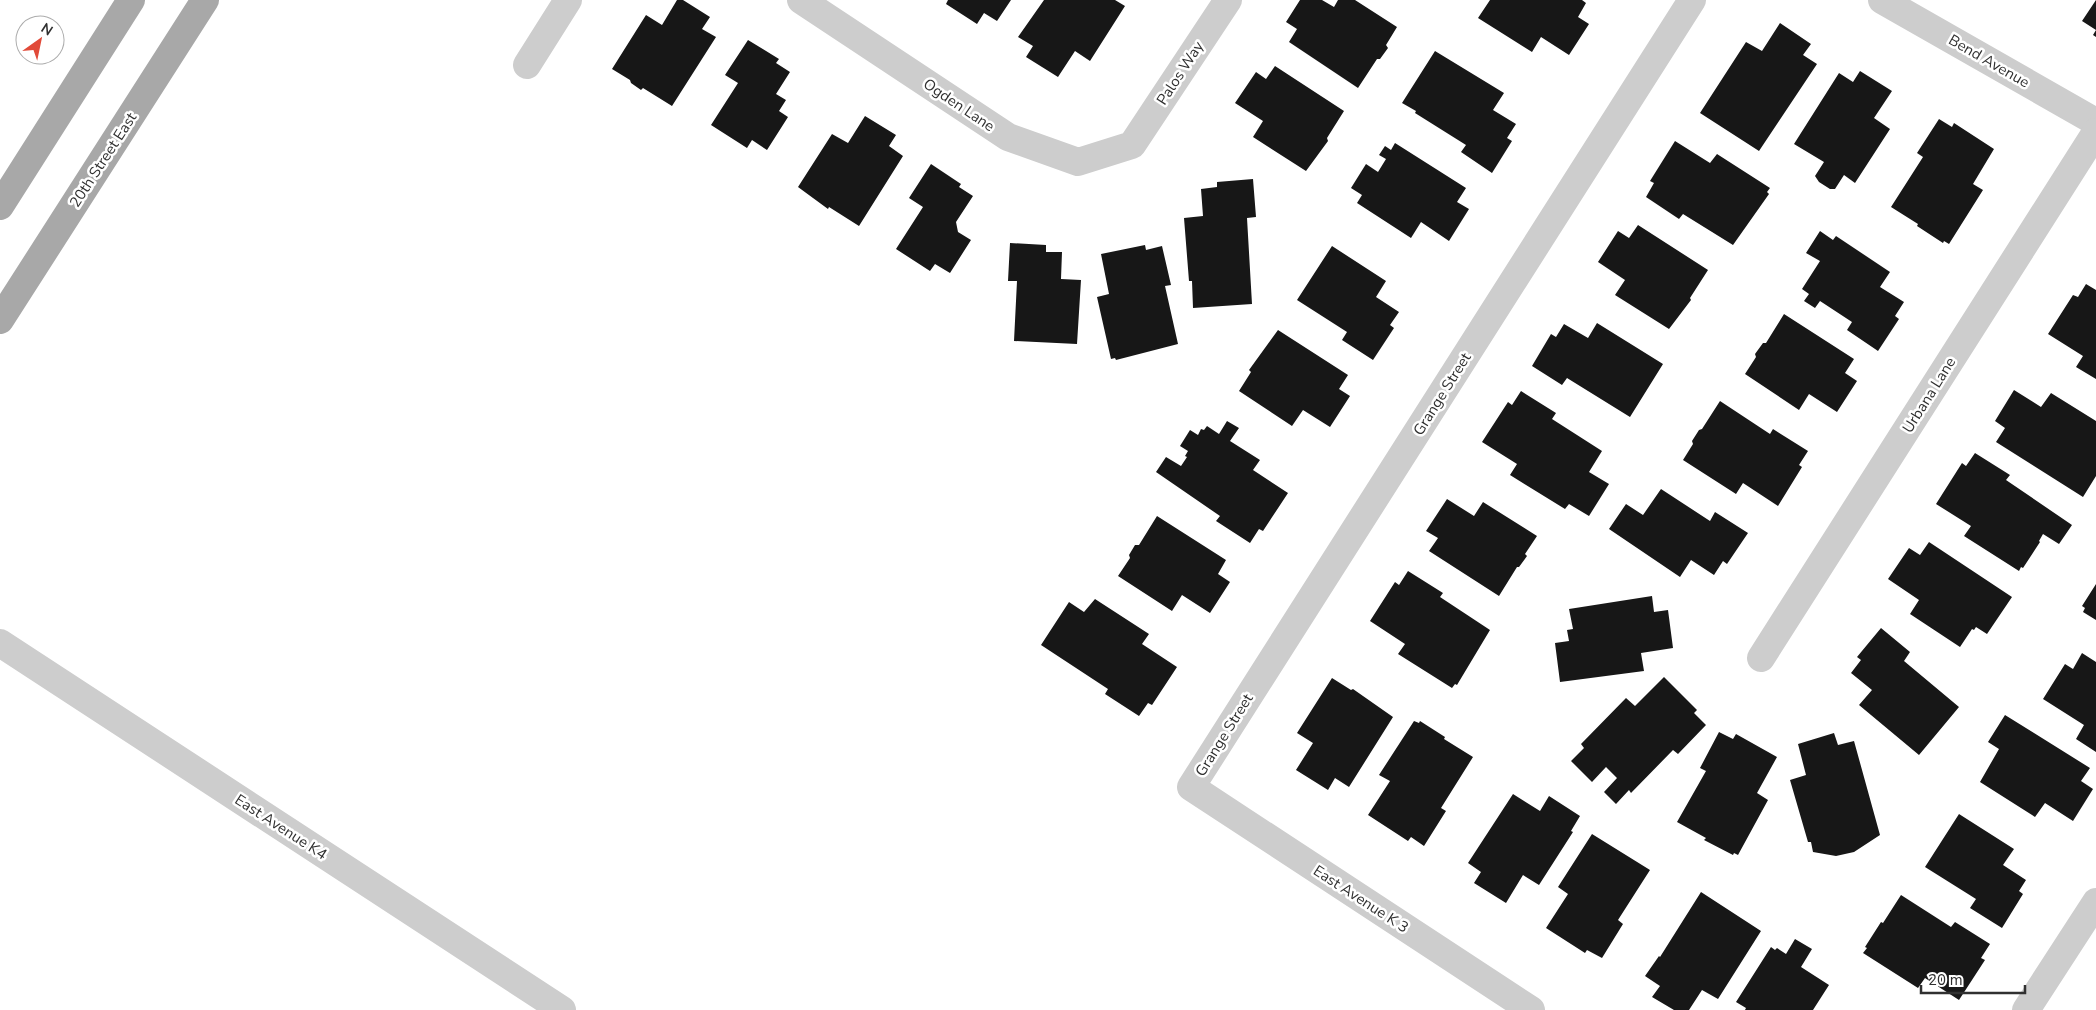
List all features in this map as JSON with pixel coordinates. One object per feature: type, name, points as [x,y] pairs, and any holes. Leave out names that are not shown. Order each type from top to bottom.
[{"type":"main road","points":[[0,206],[131,0]]},
{"type":"main road","name":"20th Street East","points":[[0,320],[205,0]]},
{"type":"street","points":[[526,65],[568,0]]},
{"type":"street","name":"Ogden Lane","points":[[801,0],[1008,138],[1078,162],[1132,145]]},
{"type":"street","name":"Palos Way","points":[[1132,145],[1228,0]]},
{"type":"street","name":"Grange Street","points":[[1191,787],[1692,0]]},
{"type":"street","name":"Bend Avenue","points":[[1882,0],[2096,122]]},
{"type":"street","name":"Urbana Lane","points":[[1761,658],[2096,132]]},
{"type":"street","name":"East Avenue K4","points":[[0,644],[562,1010]]},
{"type":"street","name":"East Avenue K 3","points":[[1191,787],[1531,1010]]},
{"type":"street","points":[[2026,1010],[2096,902]]},
{"type":"building","points":[[677,0],[683,0],[710,17],[702,29],[716,37],[672,106],[643,88],[641,90],[631,83],[630,80],[612,69],[646,15],[662,25]]},
{"type":"building","points":[[948,0],[1011,0],[997,21],[984,13],[977,24],[946,4]]},
{"type":"building","points":[[1044,0],[1115,0],[1125,6],[1090,61],[1075,51],[1058,77],[1026,57],[1033,46],[1018,37]]},
{"type":"building","points":[[1300,0],[1322,0],[1334,7],[1338,0],[1355,0],[1397,27],[1386,45],[1388,48],[1380,59],[1377,59],[1358,88],[1289,42],[1297,29],[1286,22]]},
{"type":"building","points":[[1490,0],[1582,0],[1586,3],[1578,17],[1589,24],[1569,55],[1541,37],[1532,52],[1478,18]]},
{"type":"building","points":[[2096,0],[2096,30],[2082,21]]},
{"type":"building","points":[[1780,23],[1811,44],[1803,55],[1817,64],[1759,151],[1700,113],[1746,42],[1762,51]]},
{"type":"building","points":[[748,40],[779,59],[776,63],[790,72],[776,94],[786,100],[779,111],[788,117],[767,150],[752,140],[747,148],[711,125],[738,83],[725,75]]},
{"type":"building","points":[[1435,51],[1504,93],[1493,110],[1516,124],[1507,138],[1512,141],[1492,173],[1461,152],[1466,145],[1402,103]]},
{"type":"building","points":[[1275,66],[1344,111],[1327,138],[1328,141],[1306,171],[1253,137],[1263,121],[1235,103],[1256,72],[1266,79]]},
{"type":"building","points":[[1860,71],[1892,91],[1874,118],[1890,129],[1855,183],[1844,175],[1835,189],[1830,189],[1819,182],[1815,176],[1824,162],[1794,144],[1839,73],[1853,82]]},
{"type":"building","points":[[865,116],[896,135],[889,146],[903,156],[859,226],[829,207],[828,209],[798,187],[832,134],[848,143]]},
{"type":"building","points":[[1939,119],[1952,127],[1954,123],[1994,149],[1973,184],[1983,190],[1949,244],[1944,241],[1943,243],[1891,207],[1923,157],[1917,153]]},
{"type":"building","points":[[1675,141],[1710,163],[1717,154],[1770,188],[1767,192],[1769,194],[1733,245],[1683,214],[1679,219],[1646,197],[1654,183],[1650,181]]},
{"type":"building","points":[[1395,143],[1466,188],[1457,202],[1469,209],[1449,241],[1421,222],[1411,238],[1357,203],[1362,195],[1351,188],[1366,164],[1378,172],[1386,159],[1379,155],[1385,146],[1391,150]]},
{"type":"building","points":[[931,164],[961,184],[959,187],[973,196],[956,222],[958,232],[971,240],[950,273],[935,264],[930,271],[896,249],[923,207],[909,198]]},
{"type":"building","points":[[1253,179],[1256,217],[1247,218],[1252,304],[1193,308],[1192,281],[1189,281],[1184,218],[1203,216],[1201,189],[1217,187],[1217,182]]},
{"type":"building","points":[[1638,225],[1708,270],[1690,298],[1691,300],[1669,329],[1615,295],[1625,280],[1598,262],[1618,231],[1629,238]]},
{"type":"building","points":[[1820,231],[1833,240],[1836,236],[1890,272],[1880,287],[1904,302],[1895,316],[1899,319],[1878,351],[1847,330],[1852,322],[1820,301],[1815,308],[1804,301],[1809,294],[1802,289],[1820,261],[1806,253]]},
{"type":"building","points":[[1010,243],[1046,245],[1046,252],[1062,252],[1061,279],[1081,280],[1077,344],[1014,341],[1017,281],[1008,281]]},
{"type":"building","points":[[1145,245],[1146,250],[1162,246],[1171,285],[1165,286],[1178,344],[1116,360],[1115,358],[1111,359],[1097,297],[1109,294],[1101,254]]},
{"type":"building","points":[[1332,246],[1386,281],[1376,297],[1399,312],[1390,325],[1394,328],[1373,360],[1342,340],[1347,332],[1297,300]]},
{"type":"building","points":[[2086,284],[2096,290],[2096,379],[2076,367],[2083,356],[2048,334],[2073,295],[2078,297]]},
{"type":"building","points":[[1784,314],[1854,359],[1845,373],[1857,381],[1837,412],[1809,394],[1799,410],[1745,374],[1756,357],[1755,354],[1763,343],[1766,343]]},
{"type":"building","points":[[1597,323],[1663,364],[1630,417],[1567,378],[1562,385],[1532,366],[1551,334],[1556,337],[1564,324],[1588,338]]},
{"type":"building","points":[[1278,330],[1348,375],[1339,389],[1350,396],[1330,427],[1303,410],[1292,426],[1239,391],[1251,372],[1249,370]]},
{"type":"building","points":[[2014,390],[2041,407],[2051,393],[2096,421],[2096,476],[2083,497],[1996,442],[2005,428],[1995,421]]},
{"type":"building","points":[[1521,391],[1556,413],[1552,419],[1602,451],[1589,472],[1609,484],[1589,516],[1569,504],[1565,509],[1510,475],[1517,464],[1482,442],[1508,402],[1512,405]]},
{"type":"building","points":[[1720,401],[1770,434],[1773,429],[1808,451],[1799,465],[1802,467],[1778,506],[1743,483],[1736,494],[1683,460],[1693,444],[1692,441]]},
{"type":"building","points":[[1227,421],[1239,428],[1230,441],[1260,460],[1253,470],[1288,493],[1263,531],[1259,529],[1250,543],[1216,521],[1220,516],[1156,472],[1166,457],[1181,466],[1187,457],[1185,456],[1188,451],[1180,446],[1190,430],[1198,435],[1201,429],[1204,430],[1207,426],[1219,434]]},
{"type":"building","points":[[1975,453],[2010,475],[2006,480],[2072,525],[2059,544],[2043,534],[2040,542],[2019,571],[1964,536],[1971,526],[1936,504],[1962,463],[1966,466]]},
{"type":"building","points":[[1661,489],[1710,521],[1715,512],[1748,533],[1727,564],[1723,561],[1714,575],[1691,560],[1680,577],[1609,529],[1626,504],[1643,515]]},
{"type":"building","points":[[1447,499],[1474,516],[1483,502],[1537,536],[1525,554],[1527,556],[1517,567],[1499,596],[1429,551],[1438,538],[1426,531]]},
{"type":"building","points":[[1157,516],[1226,560],[1218,574],[1230,582],[1210,613],[1182,595],[1172,611],[1118,576],[1130,558],[1129,555],[1135,545],[1139,545]]},
{"type":"building","points":[[1929,542],[2012,597],[1987,634],[1976,627],[1974,630],[1972,629],[1960,647],[1910,614],[1919,600],[1888,579],[1909,548],[1920,555]]},
{"type":"building","points":[[1408,571],[1443,593],[1440,597],[1490,630],[1457,685],[1455,684],[1452,688],[1398,654],[1405,644],[1370,621],[1395,582],[1399,585]]},
{"type":"building","points":[[2096,584],[2096,620],[2083,612],[2085,608],[2082,606]]},
{"type":"building","points":[[1652,596],[1654,612],[1668,610],[1673,648],[1641,653],[1644,671],[1560,682],[1555,643],[1569,641],[1567,630],[1573,629],[1569,609]]},
{"type":"building","points":[[1095,599],[1149,634],[1142,644],[1177,667],[1152,705],[1148,703],[1139,716],[1105,694],[1108,689],[1041,645],[1069,602],[1084,612]]},
{"type":"building","points":[[1881,628],[1910,652],[1904,661],[1959,707],[1919,755],[1859,705],[1872,690],[1851,673],[1861,660],[1857,657]]},
{"type":"building","points":[[2082,653],[2096,662],[2096,752],[2076,739],[2084,725],[2043,699],[2065,664],[2073,669]]},
{"type":"building","points":[[1664,677],[1697,710],[1694,713],[1706,725],[1678,754],[1673,750],[1631,793],[1629,790],[1616,804],[1604,792],[1617,778],[1606,767],[1592,782],[1571,761],[1584,748],[1581,744],[1626,698],[1635,706]]},
{"type":"building","points":[[1332,678],[1351,690],[1353,689],[1393,717],[1349,787],[1335,778],[1328,790],[1296,770],[1313,743],[1297,733]]},
{"type":"building","points":[[2005,715],[2090,768],[2081,781],[2093,789],[2073,821],[2045,803],[2035,817],[1980,782],[1999,749],[1988,742]]},
{"type":"building","points":[[1414,721],[1419,723],[1420,721],[1473,757],[1441,808],[1446,811],[1424,846],[1411,837],[1408,841],[1368,815],[1390,781],[1379,775]]},
{"type":"building","points":[[1719,732],[1733,739],[1736,734],[1777,757],[1757,793],[1768,800],[1738,855],[1734,853],[1733,855],[1704,840],[1706,838],[1677,822],[1706,771],[1700,768]]},
{"type":"building","points":[[1834,733],[1838,745],[1854,741],[1880,835],[1854,852],[1836,856],[1813,852],[1811,842],[1808,842],[1790,780],[1806,775],[1798,744]]},
{"type":"building","points":[[1513,794],[1540,811],[1549,796],[1580,816],[1571,831],[1573,832],[1539,885],[1523,875],[1506,903],[1474,883],[1481,872],[1468,863]]},
{"type":"building","points":[[1959,814],[2014,849],[2003,865],[2026,880],[2019,891],[2023,894],[2002,928],[1970,908],[1976,899],[1925,867]]},
{"type":"building","points":[[1592,834],[1650,870],[1618,920],[1623,924],[1602,958],[1587,950],[1585,953],[1546,928],[1568,894],[1558,887]]},
{"type":"building","points":[[1701,892],[1761,931],[1718,999],[1702,990],[1689,1010],[1674,1010],[1652,997],[1660,986],[1645,976],[1660,957]]},
{"type":"building","points":[[1901,895],[1951,927],[1955,922],[1990,944],[1981,958],[1985,960],[1959,1000],[1925,978],[1918,988],[1863,953],[1881,922],[1883,923]]},
{"type":"building","points":[[1795,939],[1812,949],[1801,967],[1829,985],[1813,1010],[1745,1010],[1746,1008],[1736,1002],[1771,947],[1775,950],[1777,948],[1786,954]]}]
